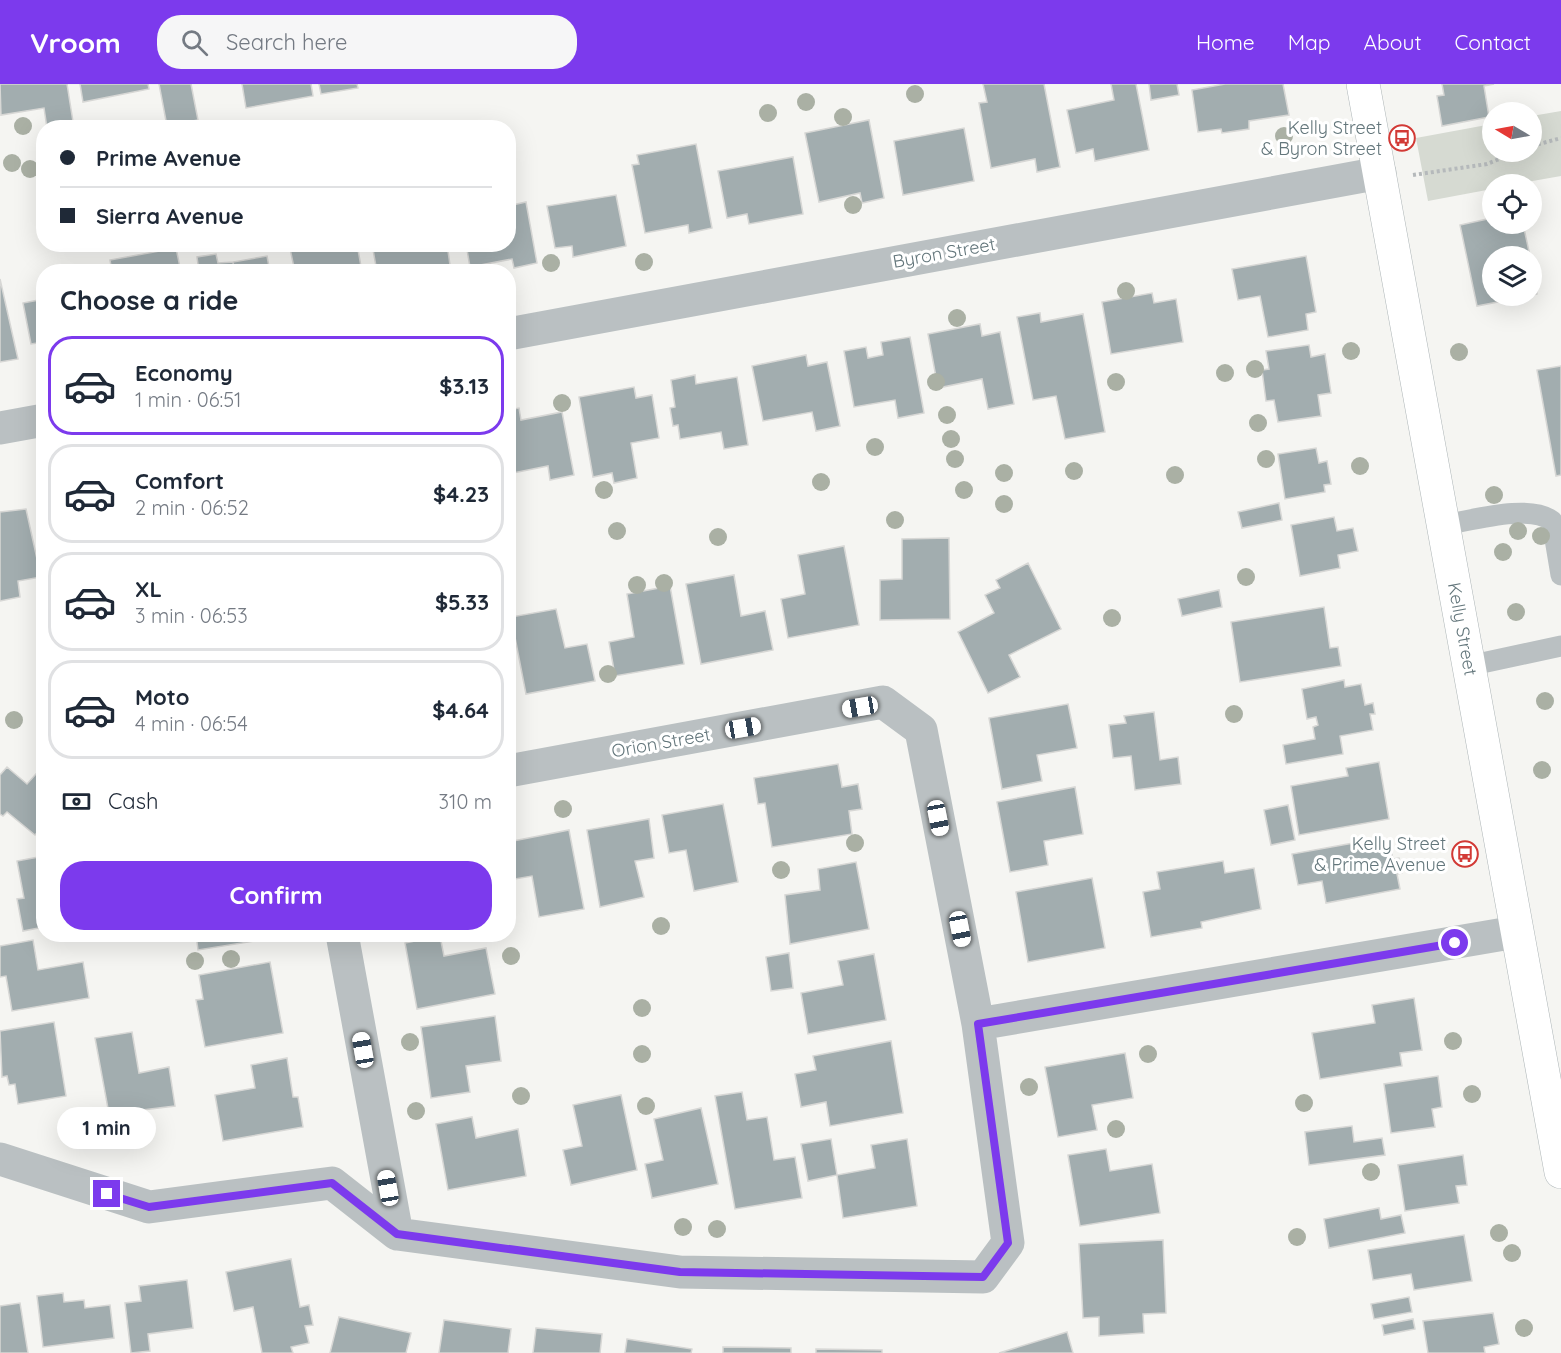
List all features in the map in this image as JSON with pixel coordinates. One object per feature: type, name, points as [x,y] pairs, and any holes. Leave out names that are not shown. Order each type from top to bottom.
[{"type":"street","name":"Kelly Street","points":[[1363,84],[1561,1172]]},
{"type":"street","name":"Byron Street","points":[[516,333],[1380,173]]},
{"type":"street","points":[[0,428],[36,421]]},
{"type":"street","name":"Orion Street","points":[[516,770],[883,702],[921,730],[978,1024]]},
{"type":"street","points":[[0,1159],[149,1207],[332,1183],[397,1234],[680,1272],[983,1277],[1008,1243],[978,1024],[1516,932]]},
{"type":"street","points":[[343,942],[397,1234]]},
{"type":"lane","points":[[1443,525],[1522,513],[1548,517],[1552,521],[1561,575]]},
{"type":"lane","points":[[1468,666],[1561,646]]},
{"type":"path","points":[[1542,143],[1561,138]]},
{"type":"path","points":[[1412,175],[1493,162]]},
{"type":"shaded area","points":[[1561,111],[1561,176],[1542,179],[1542,174],[1482,174],[1482,191],[1428,201],[1416,138],[1482,126],[1482,162],[1542,162],[1542,114]]},
{"type":"building","points":[[0,84],[67,84],[73,120],[46,120],[44,108],[1,115]]},
{"type":"building","points":[[80,84],[148,84],[149,89],[83,102]]},
{"type":"building","points":[[159,84],[191,84],[198,120],[166,120]]},
{"type":"building","points":[[242,84],[311,84],[313,96],[246,108]]},
{"type":"building","points":[[319,84],[357,84],[358,88],[321,94]]},
{"type":"building","points":[[983,84],[1044,84],[1060,167],[1037,172],[1035,159],[991,168],[979,103],[987,102]]},
{"type":"building","points":[[1111,84],[1136,84],[1149,150],[1095,161],[1093,149],[1076,153],[1067,110],[1114,100]]},
{"type":"building","points":[[1149,84],[1177,84],[1179,95],[1151,100]]},
{"type":"building","points":[[1225,84],[1283,84],[1289,115],[1249,121],[1249,129],[1222,133],[1221,129],[1198,132],[1192,90]]},
{"type":"building","points":[[1442,84],[1494,84],[1484,86],[1487,102],[1482,102],[1482,118],[1442,126],[1437,96],[1444,95]]},
{"type":"building","points":[[869,120],[884,198],[862,203],[860,193],[819,202],[805,133]]},
{"type":"building","points":[[964,128],[974,181],[903,195],[894,141]]},
{"type":"building","points":[[696,144],[712,228],[689,233],[688,225],[645,233],[632,165],[639,164],[637,155]]},
{"type":"building","points":[[793,157],[803,214],[749,224],[747,214],[727,218],[718,171]]},
{"type":"building","points":[[616,195],[626,246],[573,257],[572,246],[555,248],[547,206]]},
{"type":"building","points":[[526,202],[537,263],[516,268],[512,259],[486,264],[469,264],[467,252],[516,252],[516,204]]},
{"type":"building","points":[[1482,220],[1482,234],[1525,234],[1528,246],[1482,246],[1482,305],[1477,306],[1460,225]]},
{"type":"building","points":[[154,252],[177,252],[179,264],[111,264],[110,260]]},
{"type":"building","points":[[291,252],[358,252],[361,264],[293,264]]},
{"type":"building","points":[[373,252],[448,252],[450,264],[376,264]]},
{"type":"building","points":[[216,254],[218,263],[233,262],[233,264],[198,264],[197,257]]},
{"type":"building","points":[[267,256],[268,264],[233,264],[233,262]]},
{"type":"building","points":[[1306,256],[1316,312],[1306,314],[1308,330],[1268,337],[1260,296],[1238,300],[1232,269]]},
{"type":"building","points":[[0,279],[18,359],[0,362]]},
{"type":"building","points":[[1152,293],[1154,303],[1176,299],[1183,342],[1111,354],[1102,302]]},
{"type":"building","points":[[36,301],[36,343],[31,344],[23,303]]},
{"type":"building","points":[[1040,313],[1041,322],[1083,314],[1105,432],[1065,439],[1056,396],[1033,400],[1017,317]]},
{"type":"building","points":[[980,324],[982,336],[1000,332],[1014,404],[988,409],[982,379],[938,388],[928,334]]},
{"type":"building","points":[[910,337],[924,413],[898,418],[895,400],[854,407],[844,351],[866,347],[868,358],[883,355],[881,342]]},
{"type":"building","points":[[1309,345],[1311,357],[1325,354],[1331,393],[1318,395],[1321,416],[1278,422],[1274,400],[1266,401],[1262,370],[1269,369],[1266,351]]},
{"type":"building","points":[[806,355],[808,366],[827,362],[840,426],[816,431],[812,412],[763,421],[752,366]]},
{"type":"building","points":[[1561,366],[1561,475],[1556,476],[1537,370]]},
{"type":"building","points":[[695,375],[696,384],[737,377],[748,445],[724,449],[721,432],[680,439],[678,425],[673,426],[670,408],[675,407],[671,380]]},
{"type":"building","points":[[634,387],[636,398],[652,395],[659,438],[631,443],[637,478],[614,483],[612,473],[593,477],[579,397]]},
{"type":"building","points":[[519,408],[521,420],[562,412],[574,475],[550,480],[548,466],[516,472],[516,409]]},
{"type":"building","points":[[1316,448],[1319,463],[1327,461],[1331,484],[1324,485],[1325,492],[1285,499],[1278,454]]},
{"type":"building","points":[[1279,503],[1282,520],[1242,528],[1238,512]]},
{"type":"building","points":[[26,509],[36,554],[36,578],[18,581],[20,597],[0,601],[0,512]]},
{"type":"building","points":[[1334,517],[1337,531],[1353,528],[1358,551],[1338,555],[1340,568],[1300,576],[1291,525]]},
{"type":"building","points":[[949,538],[950,619],[880,620],[880,580],[902,579],[902,539]]},
{"type":"building","points":[[844,546],[859,625],[788,638],[781,599],[805,594],[798,555]]},
{"type":"building","points":[[1028,563],[1061,629],[1009,655],[1020,677],[988,693],[958,632],[994,613],[985,595],[1000,588],[996,580]]},
{"type":"building","points":[[734,575],[741,616],[765,611],[773,650],[701,664],[686,584]]},
{"type":"building","points":[[670,586],[684,664],[615,676],[609,642],[634,637],[627,594]]},
{"type":"building","points":[[1219,590],[1222,607],[1182,616],[1178,599]]},
{"type":"building","points":[[1324,607],[1330,648],[1338,647],[1341,666],[1240,682],[1231,622]]},
{"type":"building","points":[[556,609],[565,648],[587,644],[595,681],[526,694],[516,643],[516,616]]},
{"type":"building","points":[[1344,680],[1345,687],[1361,684],[1365,705],[1373,703],[1375,714],[1370,714],[1373,730],[1340,736],[1343,754],[1286,764],[1283,745],[1315,739],[1313,727],[1318,725],[1316,717],[1307,719],[1302,689]]},
{"type":"building","points":[[1068,704],[1077,748],[1037,755],[1042,781],[1002,789],[989,718]]},
{"type":"building","points":[[1154,712],[1160,760],[1178,757],[1181,784],[1135,790],[1131,756],[1113,758],[1109,725],[1126,723],[1124,716]]},
{"type":"building","points":[[1379,762],[1389,819],[1299,835],[1291,786],[1348,776],[1346,768]]},
{"type":"building","points":[[838,764],[842,787],[858,784],[862,809],[849,811],[852,834],[772,847],[765,803],[758,804],[754,778]]},
{"type":"building","points":[[7,767],[27,784],[36,774],[35,835],[7,812],[3,816],[0,814],[0,775]]},
{"type":"building","points":[[1075,787],[1083,834],[1044,841],[1048,865],[1010,872],[997,802]]},
{"type":"building","points":[[723,804],[738,882],[694,891],[686,850],[669,853],[662,815]]},
{"type":"building","points":[[1288,805],[1295,840],[1271,845],[1264,810]]},
{"type":"building","points":[[649,819],[654,858],[635,861],[644,897],[600,907],[587,830]]},
{"type":"building","points":[[569,830],[584,909],[539,917],[532,876],[516,879],[516,840]]},
{"type":"building","points":[[1376,839],[1376,844],[1389,842],[1393,859],[1399,858],[1402,873],[1397,874],[1400,889],[1326,903],[1322,881],[1298,885],[1292,854]]},
{"type":"building","points":[[36,857],[36,929],[23,931],[17,899],[24,898],[17,861]]},
{"type":"building","points":[[1223,861],[1225,873],[1254,868],[1261,909],[1201,922],[1202,928],[1151,937],[1143,892],[1160,889],[1157,872]]},
{"type":"building","points":[[856,862],[869,929],[790,944],[785,895],[820,890],[818,869]]},
{"type":"building","points":[[1092,878],[1105,948],[1028,962],[1016,892]]},
{"type":"building","points":[[33,940],[38,970],[83,962],[89,998],[12,1011],[6,976],[0,977],[0,946]]},
{"type":"building","points":[[197,942],[248,942],[198,950]]},
{"type":"building","points":[[441,942],[444,956],[486,948],[495,994],[417,1009],[405,943]]},
{"type":"building","points":[[789,953],[793,988],[771,991],[766,957]]},
{"type":"building","points":[[874,954],[886,1020],[808,1034],[801,993],[843,985],[838,961]]},
{"type":"building","points":[[270,962],[283,1033],[205,1047],[196,1000],[203,999],[199,975]]},
{"type":"building","points":[[1414,998],[1422,1050],[1400,1053],[1402,1066],[1320,1079],[1312,1033],[1375,1023],[1372,1005]]},
{"type":"building","points":[[495,1016],[501,1061],[466,1066],[470,1092],[431,1098],[421,1027]]},
{"type":"building","points":[[54,1022],[66,1096],[18,1104],[15,1084],[9,1085],[7,1076],[2,1077],[0,1031]]},
{"type":"building","points":[[132,1032],[139,1073],[169,1067],[175,1106],[109,1114],[95,1038]]},
{"type":"building","points":[[891,1041],[903,1113],[830,1126],[826,1102],[801,1107],[795,1074],[816,1070],[813,1056]]},
{"type":"building","points":[[1125,1053],[1133,1098],[1092,1105],[1097,1130],[1058,1137],[1045,1067]]},
{"type":"building","points":[[287,1058],[293,1097],[298,1097],[303,1127],[223,1141],[215,1095],[255,1088],[251,1065]]},
{"type":"building","points":[[1438,1076],[1442,1107],[1432,1109],[1435,1127],[1391,1133],[1384,1084]]},
{"type":"building","points":[[742,1092],[747,1120],[767,1117],[774,1160],[795,1157],[802,1198],[735,1209],[715,1096]]},
{"type":"building","points":[[621,1095],[637,1170],[571,1185],[563,1150],[582,1146],[573,1105]]},
{"type":"building","points":[[701,1108],[718,1184],[652,1198],[645,1164],[663,1160],[654,1119]]},
{"type":"building","points":[[472,1117],[476,1138],[518,1129],[526,1176],[448,1190],[436,1124]]},
{"type":"building","points":[[1352,1126],[1354,1142],[1382,1138],[1385,1155],[1309,1165],[1305,1132]]},
{"type":"building","points":[[831,1139],[837,1175],[808,1181],[801,1144]]},
{"type":"building","points":[[907,1139],[917,1206],[843,1218],[837,1175],[875,1168],[871,1145]]},
{"type":"building","points":[[1106,1149],[1110,1171],[1152,1164],[1160,1213],[1080,1226],[1068,1155]]},
{"type":"building","points":[[1463,1155],[1467,1185],[1456,1186],[1459,1203],[1405,1211],[1398,1165]]},
{"type":"building","points":[[1379,1208],[1381,1219],[1401,1215],[1405,1233],[1329,1248],[1324,1219]]},
{"type":"building","points":[[1464,1235],[1472,1281],[1414,1290],[1411,1274],[1373,1280],[1368,1250]]},
{"type":"building","points":[[1163,1240],[1166,1313],[1143,1314],[1144,1333],[1099,1336],[1099,1317],[1083,1318],[1079,1244]]},
{"type":"building","points":[[291,1259],[300,1307],[309,1305],[313,1325],[305,1326],[309,1343],[291,1347],[293,1353],[262,1353],[253,1307],[234,1311],[226,1272]]},
{"type":"building","points":[[187,1280],[193,1328],[148,1334],[150,1351],[131,1353],[125,1303],[141,1301],[139,1286]]},
{"type":"building","points":[[63,1293],[64,1302],[84,1300],[85,1308],[110,1305],[114,1338],[43,1347],[37,1296]]},
{"type":"building","points":[[1409,1297],[1412,1312],[1374,1319],[1371,1304]]},
{"type":"building","points":[[20,1303],[28,1353],[0,1353],[0,1306]]},
{"type":"building","points":[[1493,1313],[1499,1344],[1484,1347],[1485,1353],[1428,1353],[1423,1321]]},
{"type":"building","points":[[339,1317],[411,1333],[406,1353],[330,1353]]},
{"type":"building","points":[[1413,1319],[1415,1329],[1384,1335],[1382,1325]]},
{"type":"building","points":[[444,1320],[511,1329],[508,1353],[439,1353]]},
{"type":"building","points":[[536,1328],[602,1334],[600,1353],[533,1353]]},
{"type":"building","points":[[1067,1332],[1073,1353],[999,1353]]},
{"type":"building","points":[[627,1339],[692,1349],[691,1353],[625,1353]]},
{"type":"building","points":[[723,1347],[791,1348],[791,1353],[723,1353]]},
{"type":"building","points":[[816,1349],[882,1350],[882,1353],[816,1353]]},
{"type":"place","name":"Kelly Street & Byron Street","points":[[1402,138]]},
{"type":"place","name":"Kelly Street & Prime Avenue","points":[[1465,854]]},
{"type":"route","points":[[107,1194],[149,1207],[332,1183],[397,1234],[680,1272],[983,1277],[1008,1243],[978,1024],[1455,943]]}]
